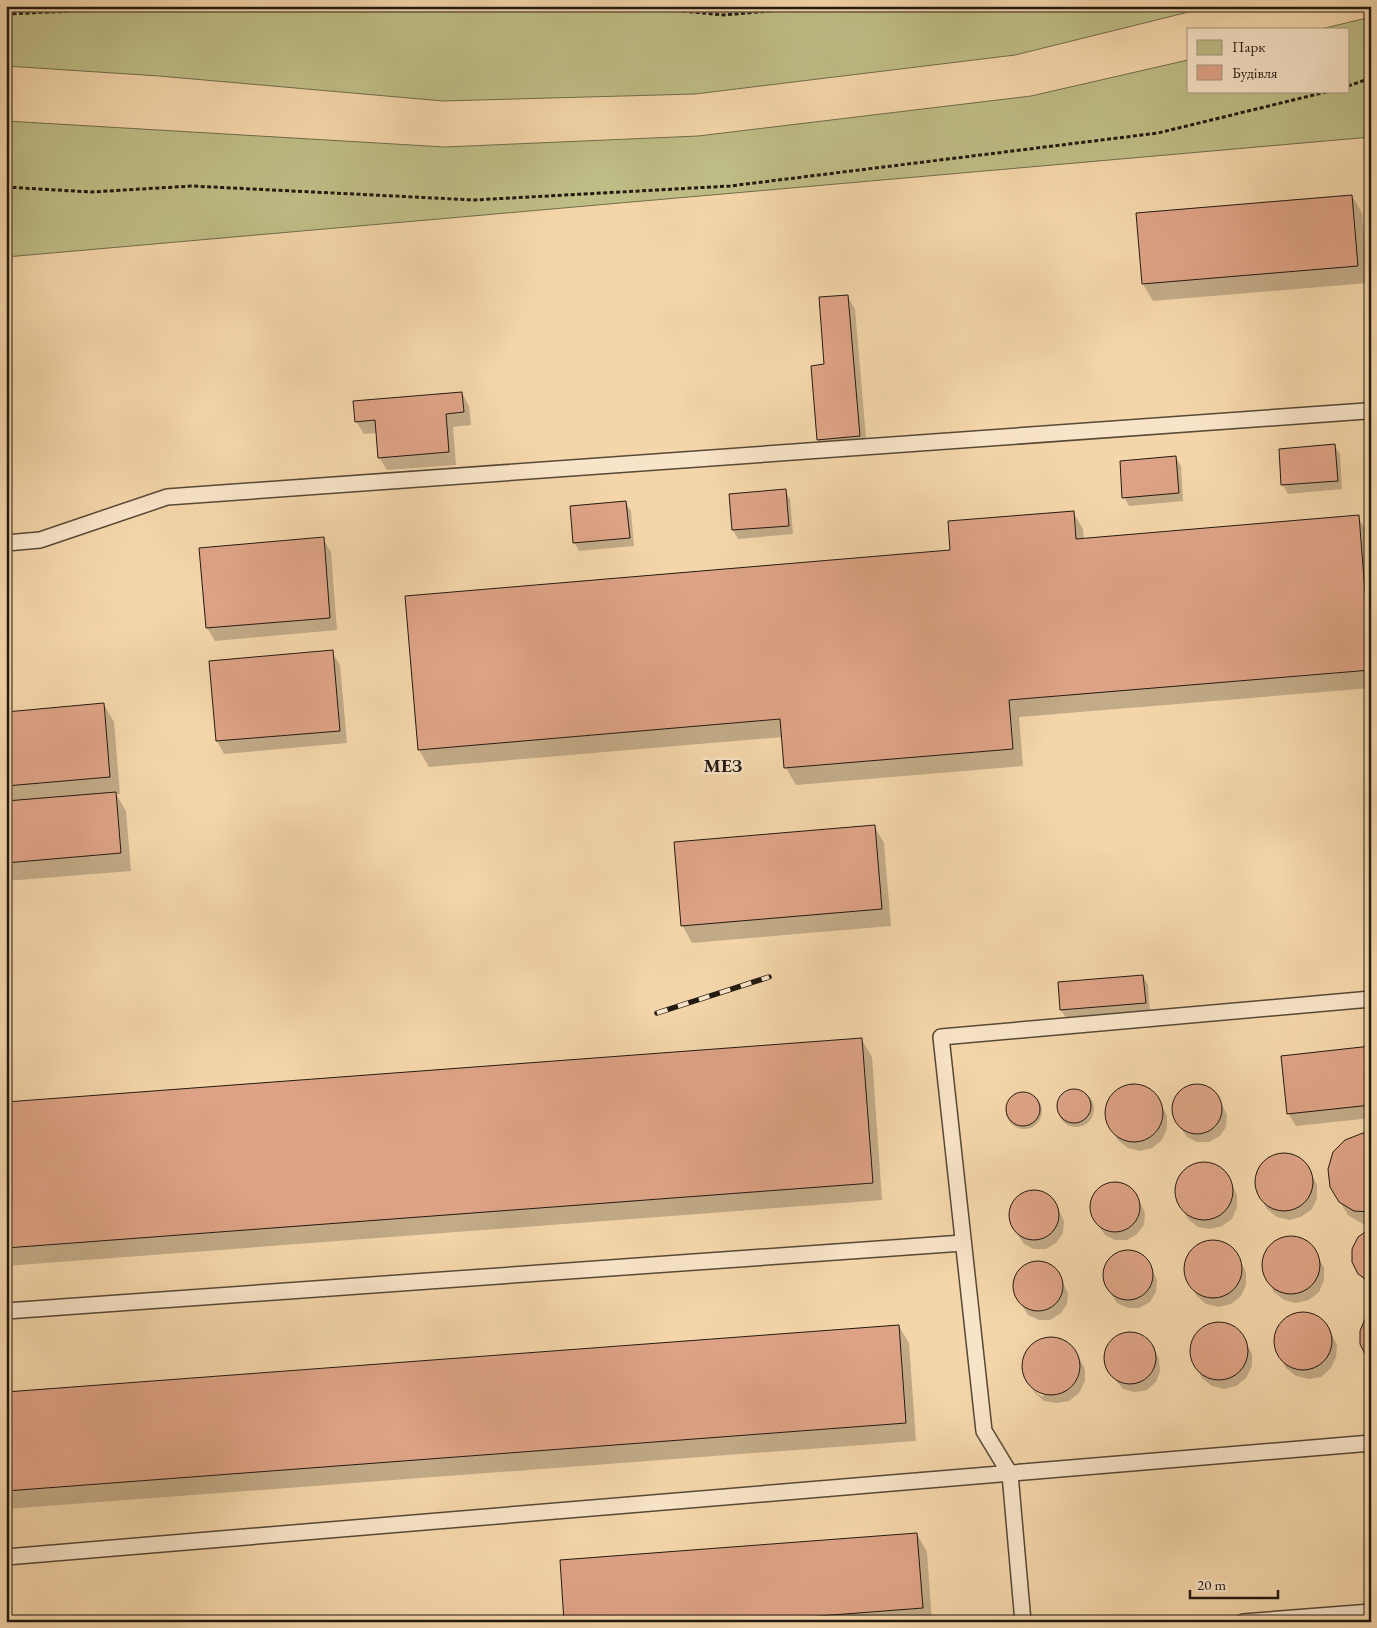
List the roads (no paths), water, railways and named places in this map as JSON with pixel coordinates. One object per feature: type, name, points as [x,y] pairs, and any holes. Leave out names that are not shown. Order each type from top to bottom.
[{"type":"lane","points":[[6,543],[40,540],[167,497],[1356,412],[1371,413]]},
{"type":"lane","points":[[1023,1622],[1010,1474],[984,1431],[941,1037],[1371,999]]},
{"type":"lane","points":[[6,1310],[963,1243]]},
{"type":"lane","points":[[6,1558],[1371,1443]]},
{"type":"lane","points":[[1243,1622],[1371,1612]]},
{"type":"railway","points":[[657,1013],[769,977]]},
{"type":"district","name":"МЕЗ","points":[[723,765]]}]
